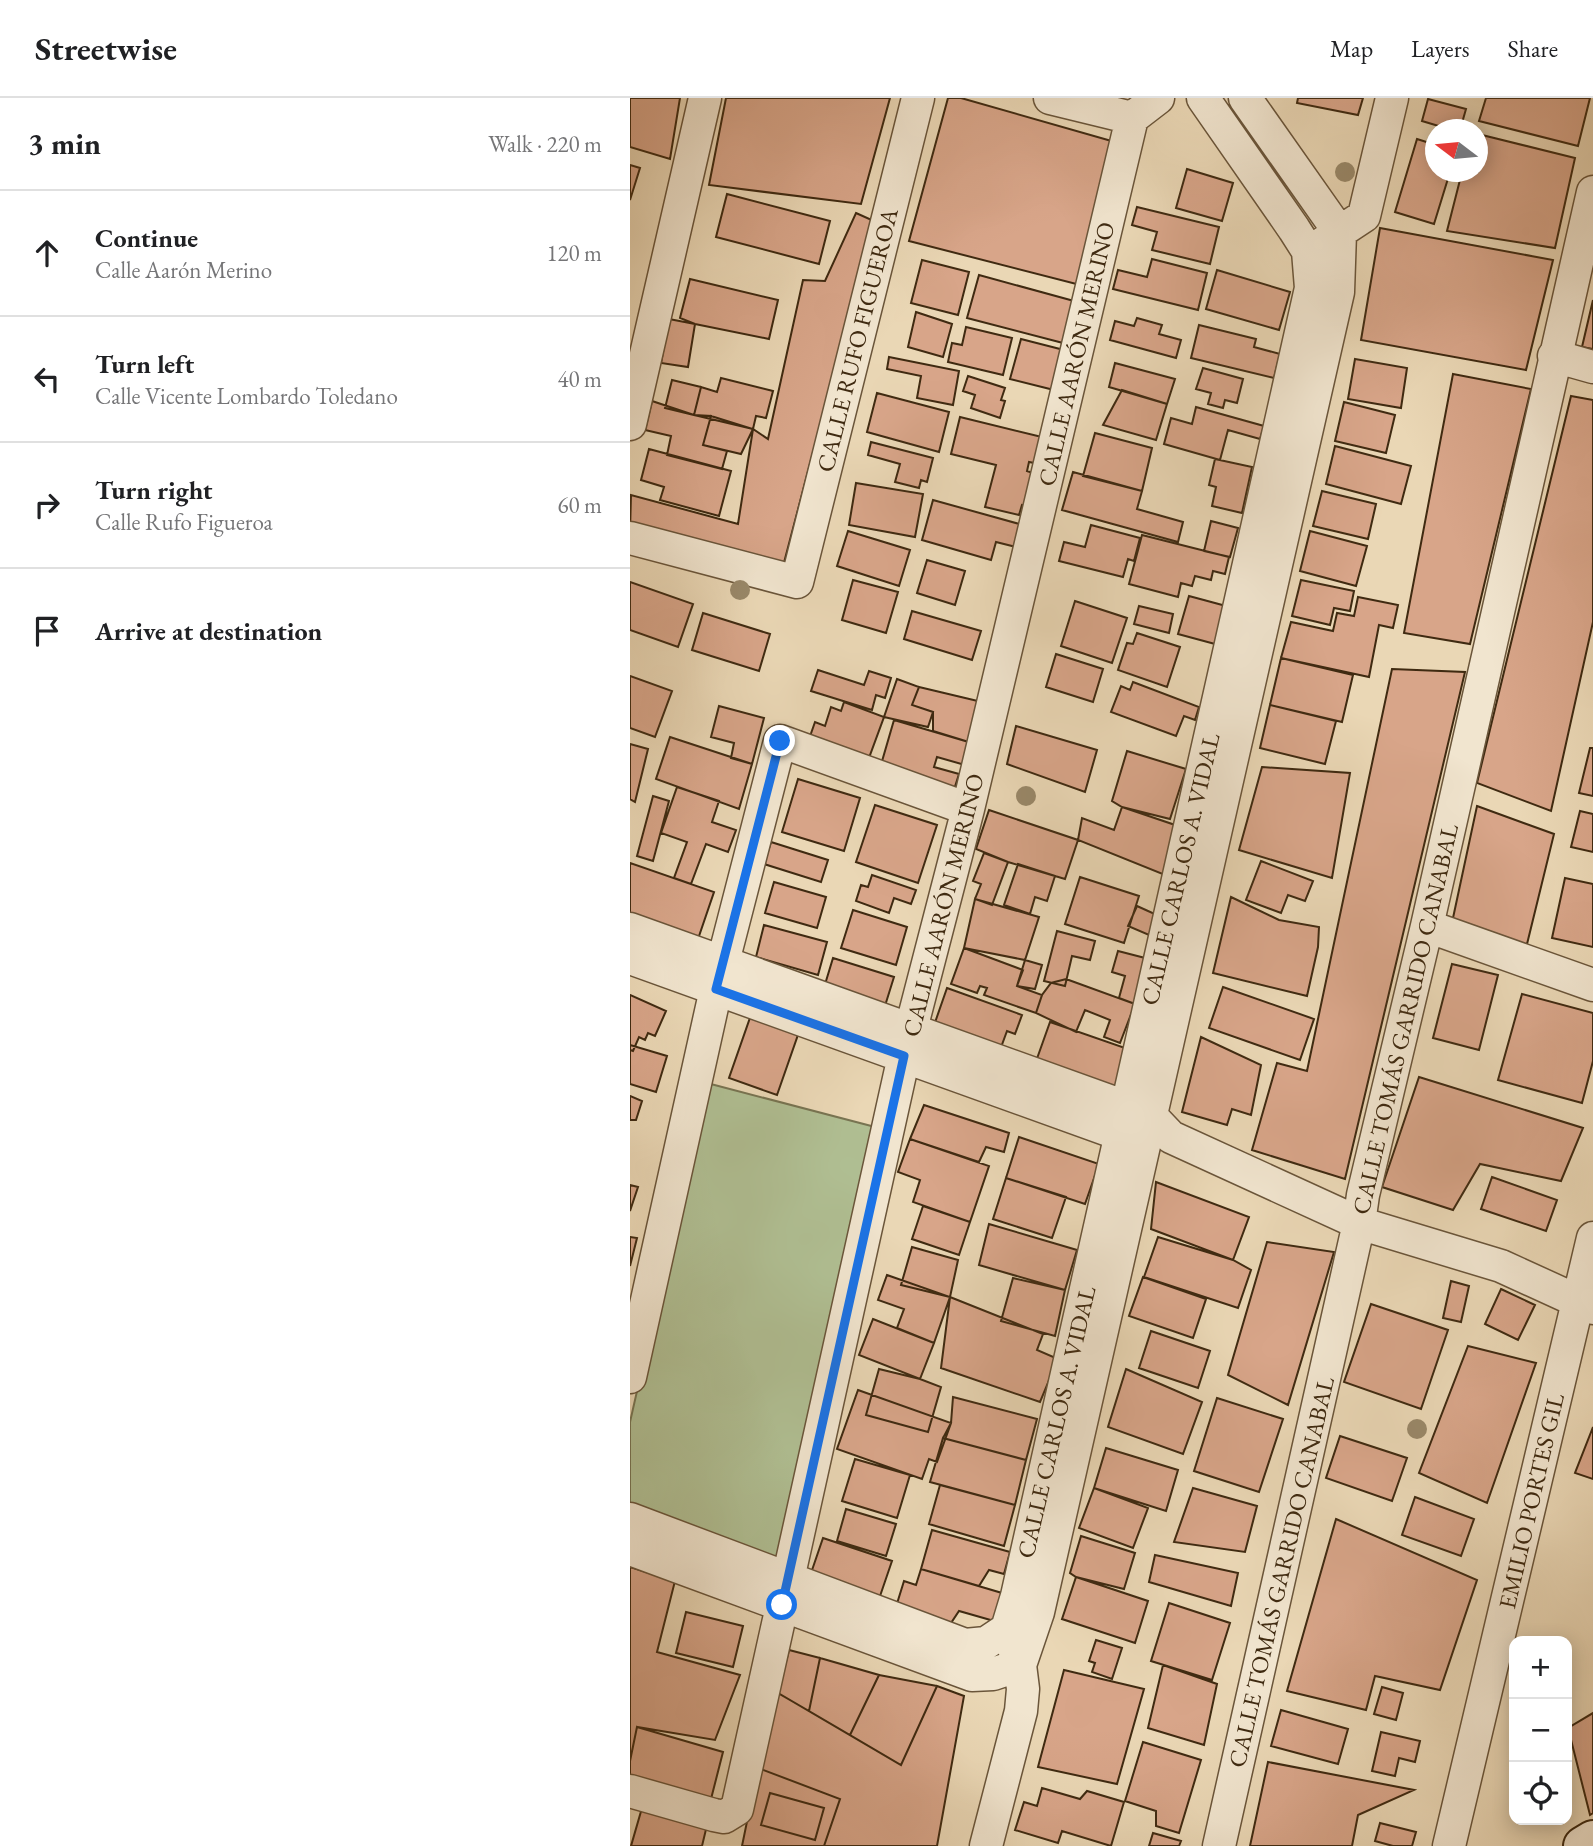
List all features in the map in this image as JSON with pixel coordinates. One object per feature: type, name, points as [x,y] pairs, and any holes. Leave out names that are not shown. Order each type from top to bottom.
[{"type":"main road","points":[[1583,1846],[1593,1840]]},
{"type":"street","points":[[630,424],[705,98]]},
{"type":"street","name":"CALLE RUFO FIGUEROA","points":[[630,538],[797,582],[918,98]]},
{"type":"street","points":[[1050,98],[1132,118],[1158,98]]},
{"type":"street","name":"CALLE CARLOS A. VIDAL","points":[[1020,1665],[1038,1612],[1143,1127],[1311,288],[1308,251],[1203,98]]},
{"type":"street","points":[[1245,98],[1340,233]]},
{"type":"street","points":[[1308,251],[1364,216],[1392,98]]},
{"type":"street","name":"CALLE AARÓN MERINO","points":[[630,1791],[724,1817],[737,1809],[907,1043],[968,809],[1132,118]]},
{"type":"street","name":"CALLE TOMÁS GARRIDO CANABAL","points":[[1219,1846],[1359,1223],[1363,1195],[1427,926],[1593,192]]},
{"type":"street","name":"CALLE CARLOS A. VIDAL","points":[[986,1846],[1021,1710],[1023,1689],[1020,1665],[1007,1629],[1143,1127],[1338,292],[1340,233]]},
{"type":"street","points":[[1554,356],[1593,367]]},
{"type":"street","points":[[630,1377],[720,976],[780,741],[968,809]]},
{"type":"street","points":[[1427,926],[1593,985]]},
{"type":"street","points":[[630,929],[720,976],[1143,1127],[1359,1223],[1501,1266],[1586,1306]]},
{"type":"street","points":[[630,958],[720,976]]},
{"type":"street","name":"EMILIO PORTES GIL","points":[[1449,1846],[1586,1306],[1593,1238]]},
{"type":"street","points":[[630,1519],[972,1675],[993,1674],[1020,1665]]},
{"type":"street","points":[[630,1549],[965,1645],[986,1643],[1007,1629]]},
{"type":"green space","points":[[707,1083],[879,1128],[782,1562],[630,1508],[630,1422]]},
{"type":"building","points":[[630,98],[680,98],[670,159],[630,147]]},
{"type":"building","points":[[726,98],[890,98],[861,204],[709,185]]},
{"type":"building","points":[[948,98],[961,98],[1115,142],[1092,288],[909,241]]},
{"type":"building","points":[[1298,98],[1363,98],[1358,115],[1297,103]]},
{"type":"building","points":[[1486,98],[1590,98],[1578,146],[1488,123],[1488,119],[1480,119]]},
{"type":"building","points":[[1428,99],[1466,109],[1463,119],[1422,121]]},
{"type":"building","points":[[1488,136],[1575,158],[1555,248],[1447,231],[1459,182],[1488,182]]},
{"type":"building","points":[[1417,139],[1425,142],[1425,182],[1447,182],[1434,224],[1395,212]]},
{"type":"building","points":[[630,165],[640,168],[630,200]]},
{"type":"building","points":[[1187,169],[1233,183],[1222,221],[1176,208]]},
{"type":"building","points":[[727,194],[830,221],[819,264],[716,237]]},
{"type":"building","points":[[1137,207],[1219,227],[1210,264],[1152,250],[1157,232],[1132,225]]},
{"type":"building","points":[[856,213],[874,221],[781,574],[630,532],[631,495],[738,524],[753,429],[768,439],[803,280],[825,281]]},
{"type":"building","points":[[1380,228],[1553,260],[1526,370],[1361,340]]},
{"type":"building","points":[[1152,259],[1207,273],[1198,310],[1113,289],[1118,270],[1147,277]]},
{"type":"building","points":[[922,260],[969,272],[958,315],[911,303]]},
{"type":"building","points":[[1217,270],[1290,292],[1279,330],[1206,309]]},
{"type":"building","points":[[979,275],[1074,301],[1063,343],[967,318]]},
{"type":"building","points":[[690,279],[778,300],[769,339],[695,324],[680,318]]},
{"type":"building","points":[[1593,300],[1593,349],[1582,347]]},
{"type":"building","points":[[916,312],[952,324],[943,357],[908,347]]},
{"type":"building","points":[[1137,318],[1162,325],[1159,334],[1181,340],[1176,358],[1110,340],[1115,321],[1134,326]]},
{"type":"building","points":[[669,319],[695,324],[688,367],[661,363]]},
{"type":"building","points":[[1199,325],[1256,339],[1254,347],[1280,354],[1274,378],[1191,358]]},
{"type":"building","points":[[966,327],[1012,338],[1003,375],[948,362],[952,343],[962,345]]},
{"type":"building","points":[[1021,339],[1064,350],[1054,390],[1010,379]]},
{"type":"building","points":[[889,357],[959,371],[953,405],[917,398],[921,376],[887,369]]},
{"type":"building","points":[[1355,359],[1407,368],[1401,408],[1348,399]]},
{"type":"building","points":[[1115,363],[1175,379],[1167,404],[1109,387]]},
{"type":"building","points":[[1203,368],[1243,379],[1237,403],[1225,400],[1223,408],[1208,404],[1211,393],[1196,389]]},
{"type":"building","points":[[1453,374],[1531,389],[1470,644],[1404,633]]},
{"type":"building","points":[[968,376],[1005,388],[1001,400],[1005,401],[1000,418],[971,408],[975,395],[963,391]]},
{"type":"building","points":[[721,378],[773,391],[766,418],[756,416],[753,429],[694,415],[701,387],[717,392]]},
{"type":"building","points":[[672,380],[701,387],[694,415],[665,408]]},
{"type":"building","points":[[1122,390],[1167,404],[1156,440],[1103,425]]},
{"type":"building","points":[[877,393],[949,412],[939,452],[867,432]]},
{"type":"building","points":[[1571,396],[1593,400],[1593,622],[1551,811],[1477,783]]},
{"type":"building","points":[[652,401],[694,415],[711,416],[703,445],[727,451],[722,469],[667,455],[671,436],[645,430]]},
{"type":"building","points":[[1344,402],[1395,415],[1386,453],[1335,441]]},
{"type":"building","points":[[1196,407],[1264,426],[1260,439],[1228,430],[1220,460],[1164,444],[1171,418],[1192,424]]},
{"type":"building","points":[[711,416],[753,429],[741,454],[703,445]]},
{"type":"building","points":[[960,417],[1046,438],[1039,464],[1029,462],[1027,471],[1036,474],[1028,506],[1022,505],[1019,515],[985,507],[996,465],[951,454]]},
{"type":"building","points":[[1095,433],[1152,448],[1142,491],[1083,476]]},
{"type":"building","points":[[871,442],[933,458],[927,482],[921,480],[919,488],[895,482],[900,464],[868,455]]},
{"type":"building","points":[[1335,446],[1411,466],[1401,504],[1326,484]]},
{"type":"building","points":[[649,449],[731,471],[719,516],[660,500],[664,487],[641,480]]},
{"type":"building","points":[[1215,459],[1252,467],[1242,513],[1212,506],[1216,487],[1209,485]]},
{"type":"building","points":[[1073,472],[1142,491],[1137,509],[1183,522],[1178,542],[1062,510]]},
{"type":"building","points":[[856,483],[923,494],[915,537],[849,525]]},
{"type":"building","points":[[1322,491],[1376,504],[1368,539],[1313,526]]},
{"type":"building","points":[[933,500],[1023,525],[1016,547],[996,542],[991,560],[922,540]]},
{"type":"building","points":[[1211,521],[1238,528],[1230,557],[1204,551]]},
{"type":"building","points":[[1091,525],[1140,538],[1134,561],[1128,559],[1123,577],[1059,561],[1064,542],[1085,547]]},
{"type":"building","points":[[848,531],[910,550],[899,586],[837,566]]},
{"type":"building","points":[[1310,531],[1367,546],[1356,586],[1300,571]]},
{"type":"building","points":[[1142,535],[1229,557],[1225,574],[1213,571],[1211,580],[1195,576],[1192,586],[1181,583],[1178,597],[1129,584]]},
{"type":"building","points":[[927,560],[965,571],[955,605],[917,593]]},
{"type":"building","points":[[853,580],[898,592],[886,633],[842,620]]},
{"type":"building","points":[[1301,580],[1354,591],[1350,611],[1334,608],[1330,625],[1292,616]]},
{"type":"building","points":[[630,582],[693,604],[678,647],[630,630]]},
{"type":"building","points":[[1189,596],[1226,606],[1215,644],[1178,634]]},
{"type":"building","points":[[1358,597],[1398,605],[1393,628],[1379,625],[1369,677],[1281,658],[1291,622],[1333,631],[1337,613],[1354,616]]},
{"type":"building","points":[[1075,601],[1127,618],[1112,663],[1061,646]]},
{"type":"building","points":[[1139,606],[1173,614],[1169,633],[1134,624]]},
{"type":"building","points":[[912,611],[981,631],[972,660],[904,639]]},
{"type":"building","points":[[703,613],[770,634],[759,671],[692,650]]},
{"type":"building","points":[[1137,633],[1180,647],[1167,687],[1118,670],[1127,643],[1133,644]]},
{"type":"building","points":[[1056,654],[1103,669],[1093,702],[1046,687]]},
{"type":"building","points":[[1281,658],[1353,675],[1342,722],[1270,705]]},
{"type":"building","points":[[1392,669],[1465,672],[1345,1179],[1252,1150],[1277,1063],[1307,1071]]},
{"type":"building","points":[[818,670],[864,685],[869,671],[891,678],[885,698],[876,695],[872,710],[811,691]]},
{"type":"building","points":[[630,676],[672,691],[655,737],[630,728]]},
{"type":"building","points":[[897,679],[919,687],[912,705],[933,712],[928,727],[884,717]]},
{"type":"building","points":[[1133,682],[1199,707],[1195,720],[1184,716],[1176,736],[1111,712],[1121,686],[1130,690]]},
{"type":"building","points":[[919,687],[982,702],[972,743],[933,731],[933,712],[912,705]]},
{"type":"building","points":[[844,702],[884,717],[866,766],[807,745],[815,722],[825,726],[831,707],[841,711]]},
{"type":"building","points":[[1270,705],[1336,721],[1325,764],[1260,748]]},
{"type":"building","points":[[719,706],[764,718],[752,764],[731,758],[734,743],[711,737]]},
{"type":"building","points":[[894,720],[972,743],[965,765],[937,757],[934,767],[959,774],[952,796],[878,775]]},
{"type":"building","points":[[1016,726],[1097,750],[1085,792],[1007,764]]},
{"type":"building","points":[[670,737],[752,764],[739,809],[656,779]]},
{"type":"building","points":[[630,744],[648,749],[635,802],[630,799]]},
{"type":"building","points":[[1590,748],[1593,748],[1593,796],[1579,793]]},
{"type":"building","points":[[1127,751],[1186,769],[1170,819],[1122,807],[1112,801]]},
{"type":"building","points":[[1262,767],[1350,773],[1332,878],[1239,850]]},
{"type":"building","points":[[798,779],[860,798],[844,851],[782,832]]},
{"type":"building","points":[[677,787],[719,801],[712,822],[736,830],[728,852],[706,844],[691,884],[674,878],[687,842],[661,833]]},
{"type":"building","points":[[653,796],[669,801],[653,861],[637,856]]},
{"type":"building","points":[[875,805],[937,825],[918,883],[856,862]]},
{"type":"building","points":[[1477,806],[1554,834],[1527,944],[1450,932]]},
{"type":"building","points":[[1122,807],[1181,827],[1165,875],[1078,840],[1082,818],[1114,830]]},
{"type":"building","points":[[989,810],[1078,840],[1065,879],[976,849]]},
{"type":"building","points":[[1580,811],[1593,814],[1593,852],[1571,847]]},
{"type":"building","points":[[771,842],[828,860],[821,882],[764,864]]},
{"type":"building","points":[[984,853],[1008,862],[992,905],[975,899],[981,884],[973,881]]},
{"type":"building","points":[[1261,861],[1313,881],[1305,901],[1288,895],[1281,913],[1246,900]]},
{"type":"building","points":[[630,863],[714,892],[698,939],[630,919]]},
{"type":"building","points":[[1018,864],[1055,876],[1047,901],[1035,897],[1030,914],[1004,905]]},
{"type":"building","points":[[872,875],[916,890],[911,904],[894,898],[889,913],[856,901],[861,885],[868,887]]},
{"type":"building","points":[[1080,877],[1139,896],[1124,943],[1065,924]]},
{"type":"building","points":[[1565,878],[1593,884],[1593,947],[1552,938]]},
{"type":"building","points":[[774,882],[826,897],[817,928],[765,913]]},
{"type":"building","points":[[1231,897],[1279,920],[1319,927],[1318,947],[1307,996],[1213,973]]},
{"type":"building","points":[[975,899],[1039,917],[1025,960],[964,948]]},
{"type":"building","points":[[1137,906],[1157,915],[1149,935],[1128,926]]},
{"type":"building","points":[[853,910],[907,927],[896,965],[841,948]]},
{"type":"building","points":[[764,925],[827,942],[818,975],[756,957]]},
{"type":"building","points":[[1057,931],[1095,941],[1090,960],[1072,956],[1065,986],[1044,981]]},
{"type":"building","points":[[964,948],[1023,970],[1017,986],[1042,995],[1036,1013],[984,995],[987,988],[980,986],[977,993],[951,984]]},
{"type":"building","points":[[1118,951],[1149,959],[1135,1004],[1119,998],[1125,976],[1112,972]]},
{"type":"building","points":[[833,958],[894,977],[884,1009],[823,991]]},
{"type":"building","points":[[1025,960],[1042,965],[1035,989],[1017,986]]},
{"type":"building","points":[[1452,964],[1498,975],[1479,1050],[1433,1038]]},
{"type":"building","points":[[1066,979],[1135,1004],[1120,1043],[1104,1037],[1110,1020],[1085,1010],[1076,1032],[1036,1013],[1042,995],[1051,983]]},
{"type":"building","points":[[1223,987],[1314,1019],[1300,1060],[1209,1028]]},
{"type":"building","points":[[947,988],[1022,1015],[1015,1034],[1007,1031],[1000,1050],[931,1034]]},
{"type":"building","points":[[1522,994],[1593,1013],[1593,1061],[1582,1103],[1498,1080]]},
{"type":"building","points":[[630,995],[666,1011],[655,1036],[648,1033],[645,1040],[639,1037],[633,1051],[630,1050]]},
{"type":"building","points":[[752,1012],[800,1029],[777,1095],[729,1078]]},
{"type":"building","points":[[1050,1022],[1128,1049],[1113,1093],[1034,1067]]},
{"type":"building","points":[[1201,1037],[1261,1065],[1251,1115],[1232,1109],[1227,1125],[1182,1112]]},
{"type":"building","points":[[630,1045],[667,1056],[656,1092],[630,1084]]},
{"type":"building","points":[[1419,1077],[1583,1128],[1561,1181],[1480,1164],[1453,1210],[1382,1187]]},
{"type":"building","points":[[630,1096],[642,1101],[636,1120],[630,1120]]},
{"type":"building","points":[[924,1105],[1009,1133],[1004,1152],[986,1147],[979,1162],[910,1139]]},
{"type":"building","points":[[1019,1137],[1099,1164],[1085,1204],[1006,1178]]},
{"type":"building","points":[[910,1139],[989,1166],[970,1222],[913,1202],[920,1180],[898,1172]]},
{"type":"building","points":[[1492,1177],[1557,1200],[1546,1231],[1481,1209]]},
{"type":"building","points":[[1006,1178],[1066,1197],[1052,1238],[993,1219]]},
{"type":"building","points":[[1156,1182],[1249,1217],[1233,1260],[1151,1229]]},
{"type":"building","points":[[630,1185],[638,1187],[630,1211]]},
{"type":"building","points":[[923,1206],[970,1222],[959,1255],[912,1239]]},
{"type":"building","points":[[989,1224],[1077,1250],[1065,1290],[979,1265]]},
{"type":"building","points":[[630,1237],[637,1238],[630,1266]]},
{"type":"building","points":[[1158,1237],[1233,1260],[1251,1270],[1238,1308],[1144,1277]]},
{"type":"building","points":[[1267,1242],[1334,1252],[1288,1405],[1228,1375]]},
{"type":"building","points":[[912,1247],[958,1260],[950,1297],[901,1285]]},
{"type":"building","points":[[887,1275],[950,1297],[934,1343],[897,1328],[904,1309],[878,1300]]},
{"type":"building","points":[[1143,1277],[1206,1299],[1193,1338],[1129,1316]]},
{"type":"building","points":[[1013,1278],[1065,1290],[1055,1336],[1001,1321]]},
{"type":"building","points":[[1451,1281],[1469,1286],[1461,1322],[1443,1318]]},
{"type":"building","points":[[1501,1289],[1535,1305],[1518,1340],[1485,1324]]},
{"type":"building","points":[[950,1297],[1043,1334],[1037,1350],[1058,1359],[1040,1402],[941,1368]]},
{"type":"building","points":[[1371,1304],[1448,1330],[1421,1409],[1344,1382]]},
{"type":"building","points":[[873,1319],[934,1343],[920,1379],[859,1355]]},
{"type":"building","points":[[1151,1331],[1210,1351],[1198,1388],[1139,1368]]},
{"type":"building","points":[[1468,1346],[1536,1363],[1487,1503],[1419,1473]]},
{"type":"building","points":[[879,1369],[941,1387],[928,1432],[866,1415]]},
{"type":"building","points":[[1126,1369],[1202,1402],[1183,1454],[1108,1427]]},
{"type":"building","points":[[858,1390],[951,1423],[937,1462],[929,1459],[922,1479],[837,1449]]},
{"type":"building","points":[[953,1397],[1037,1419],[1026,1460],[943,1438],[951,1423]]},
{"type":"building","points":[[1217,1398],[1283,1419],[1259,1492],[1194,1471]]},
{"type":"building","points":[[1593,1427],[1593,1479],[1575,1473]]},
{"type":"building","points":[[1340,1436],[1407,1458],[1392,1501],[1326,1478]]},
{"type":"building","points":[[943,1438],[1026,1460],[1015,1505],[930,1482]]},
{"type":"building","points":[[1106,1448],[1178,1470],[1166,1511],[1094,1488]]},
{"type":"building","points":[[855,1459],[910,1475],[897,1518],[842,1501]]},
{"type":"building","points":[[940,1485],[1015,1505],[1004,1546],[929,1524]]},
{"type":"building","points":[[1094,1488],[1148,1508],[1133,1548],[1079,1528]]},
{"type":"building","points":[[1193,1488],[1257,1506],[1245,1552],[1174,1542]]},
{"type":"building","points":[[1415,1497],[1474,1519],[1461,1556],[1402,1535]]},
{"type":"building","points":[[846,1509],[896,1524],[886,1556],[837,1541]]},
{"type":"building","points":[[1336,1519],[1477,1580],[1440,1690],[1375,1676],[1366,1710],[1287,1691]]},
{"type":"building","points":[[932,1530],[1010,1552],[1004,1574],[989,1570],[979,1586],[921,1569]]},
{"type":"building","points":[[1081,1536],[1135,1553],[1124,1589],[1076,1577],[1070,1573]]},
{"type":"building","points":[[823,1538],[892,1561],[879,1599],[810,1576]]},
{"type":"building","points":[[1155,1555],[1238,1573],[1231,1606],[1149,1582]]},
{"type":"building","points":[[630,1567],[675,1581],[657,1652],[740,1675],[715,1740],[637,1727],[630,1761]]},
{"type":"building","points":[[921,1569],[1002,1593],[994,1621],[959,1611],[949,1626],[895,1610],[904,1581],[916,1585]]},
{"type":"building","points":[[1076,1577],[1148,1601],[1135,1643],[1062,1619]]},
{"type":"building","points":[[1169,1603],[1230,1623],[1212,1680],[1151,1661]]},
{"type":"building","points":[[686,1612],[743,1626],[733,1667],[676,1653]]},
{"type":"building","points":[[1096,1640],[1122,1648],[1112,1679],[1092,1672],[1095,1663],[1089,1661]]},
{"type":"building","points":[[789,1650],[820,1658],[809,1711],[778,1693]]},
{"type":"building","points":[[820,1658],[879,1675],[850,1735],[809,1711]]},
{"type":"building","points":[[1163,1665],[1217,1684],[1204,1745],[1148,1728]]},
{"type":"building","points":[[1064,1670],[1144,1689],[1117,1784],[1038,1767]]},
{"type":"building","points":[[879,1675],[937,1686],[901,1765],[850,1735]]},
{"type":"building","points":[[937,1686],[964,1696],[937,1846],[824,1846],[840,1799],[758,1768],[778,1693],[901,1765]]},
{"type":"building","points":[[1382,1687],[1403,1693],[1396,1720],[1374,1714]]},
{"type":"building","points":[[1281,1710],[1348,1729],[1338,1764],[1271,1746]]},
{"type":"building","points":[[1593,1713],[1593,1813],[1590,1815],[1572,1744],[1572,1726]]},
{"type":"building","points":[[637,1727],[723,1752],[711,1799],[630,1781],[630,1761]]},
{"type":"building","points":[[1381,1732],[1420,1741],[1415,1762],[1399,1758],[1395,1776],[1372,1771]]},
{"type":"building","points":[[1143,1742],[1201,1760],[1179,1833],[1156,1826],[1156,1811],[1125,1801]]},
{"type":"building","points":[[1268,1762],[1414,1790],[1358,1815],[1352,1846],[1250,1846]]},
{"type":"building","points":[[758,1768],[840,1799],[824,1846],[742,1846]]},
{"type":"building","points":[[1042,1788],[1080,1799],[1087,1791],[1124,1802],[1111,1846],[1062,1831],[1058,1843],[1015,1830],[1024,1802],[1037,1806]]},
{"type":"building","points":[[770,1793],[824,1808],[815,1840],[761,1825]]},
{"type":"building","points":[[644,1801],[708,1821],[702,1846],[631,1846]]},
{"type":"building","points":[[1380,1823],[1416,1832],[1412,1846],[1393,1846],[1375,1841]]},
{"type":"building","points":[[1153,1833],[1181,1841],[1179,1846],[1149,1846]]},
{"type":"route","points":[[780,741],[716,989],[904,1056],[782,1605]]}]
